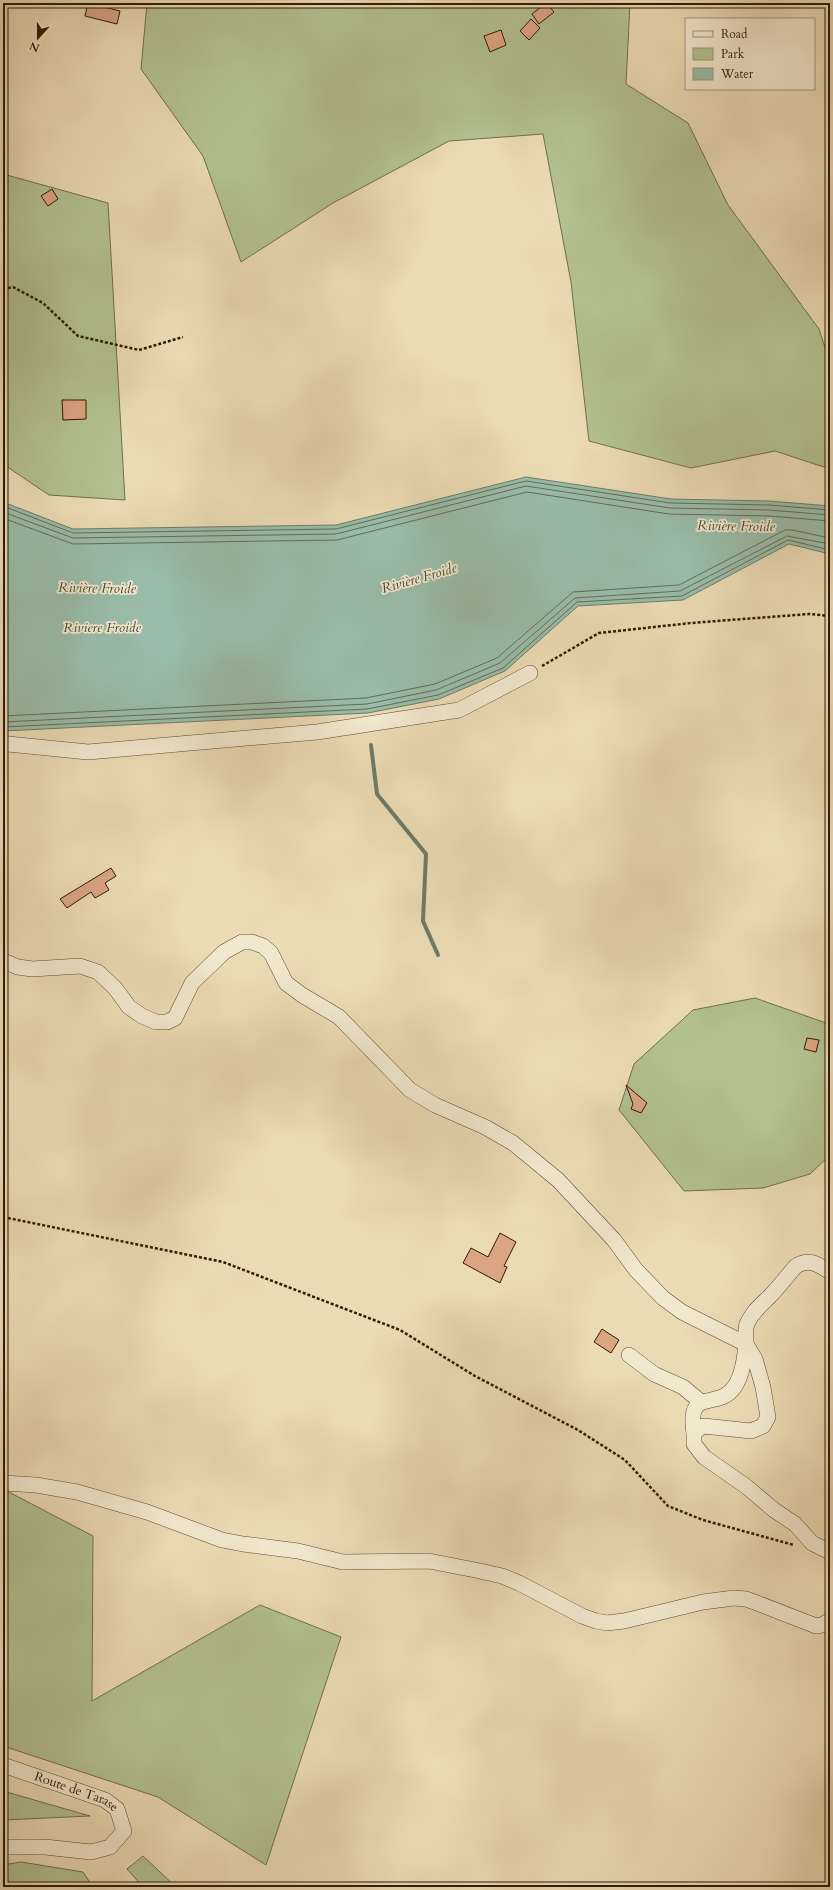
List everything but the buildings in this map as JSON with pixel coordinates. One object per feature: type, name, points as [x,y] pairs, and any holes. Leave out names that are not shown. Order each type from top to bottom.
[{"type":"street","points":[[3,745],[8,744],[88,752],[317,732],[459,710],[530,673]]},
{"type":"street","points":[[3,961],[18,967],[32,969],[80,966],[98,972],[115,988],[129,1007],[142,1016],[156,1022],[167,1022],[175,1018],[192,983],[224,952],[242,942],[252,942],[263,946],[271,953],[286,983],[302,995],[339,1017],[410,1090],[436,1105],[485,1127],[512,1143],[558,1180],[614,1240],[636,1270],[663,1298],[682,1312],[746,1344],[755,1359],[763,1387],[768,1417],[766,1421],[763,1426],[751,1431],[704,1426],[694,1433]]},
{"type":"street","points":[[830,1272],[809,1261],[803,1262],[796,1266],[754,1311],[746,1325],[746,1344],[742,1373],[735,1388],[723,1396],[701,1402],[694,1409],[692,1421],[694,1444],[704,1457],[747,1487],[774,1510],[795,1524],[812,1543],[830,1552]]},
{"type":"street","points":[[629,1355],[654,1374],[683,1387],[701,1402]]},
{"type":"street","points":[[3,1483],[36,1485],[77,1492],[147,1512],[222,1540],[298,1551],[335,1561],[429,1561],[454,1564],[508,1578],[582,1616],[602,1622],[624,1621],[703,1602],[734,1598],[746,1599],[816,1626],[822,1625],[830,1620]]},
{"type":"street","name":"Route de Tarase","points":[[3,1765],[105,1800],[117,1809],[124,1831],[110,1847],[91,1852],[45,1847],[3,1848]]},
{"type":"path","points":[[3,289],[13,287],[44,303],[78,336],[140,350],[183,337]]},
{"type":"path","points":[[530,673],[599,634],[722,620],[809,614],[830,616]]},
{"type":"path","points":[[3,1217],[223,1262],[400,1330],[475,1376],[578,1430],[625,1460],[668,1506],[703,1520],[796,1545]]},
{"type":"green space","points":[[147,3],[630,3],[626,84],[688,123],[728,205],[819,329],[830,363],[830,469],[775,451],[691,468],[589,441],[571,282],[543,134],[449,141],[333,203],[241,262],[203,156],[141,69]]},
{"type":"green space","points":[[3,174],[108,203],[125,500],[49,495],[3,464]]},
{"type":"green space","points":[[755,998],[826,1023],[830,1026],[830,1155],[810,1174],[763,1188],[684,1191],[619,1110],[634,1064],[693,1010]]},
{"type":"green space","points":[[3,1489],[93,1536],[92,1701],[260,1605],[341,1637],[266,1865],[158,1797],[3,1746]]},
{"type":"green space","points":[[3,1791],[90,1816],[3,1820]]},
{"type":"green space","points":[[143,1856],[176,1887],[143,1887],[127,1869]]},
{"type":"green space","points":[[21,1862],[83,1872],[93,1887],[3,1887],[3,1865]]},
{"type":"water","name":"Riviere Froide","points":[[526,477],[671,499],[769,501],[830,506],[830,554],[789,544],[683,600],[578,606],[505,671],[439,699],[368,713],[3,731],[3,502],[73,529],[336,525]]},
{"type":"waterway","points":[[371,745],[377,794],[426,854],[423,921],[438,955]]},
{"type":"water label","name":"Rivière Froide","points":[[736,526]]},
{"type":"water label","name":"Rivière Froide","points":[[419,578]]},
{"type":"water label","name":"Rivière Froide","points":[[97,588]]}]
